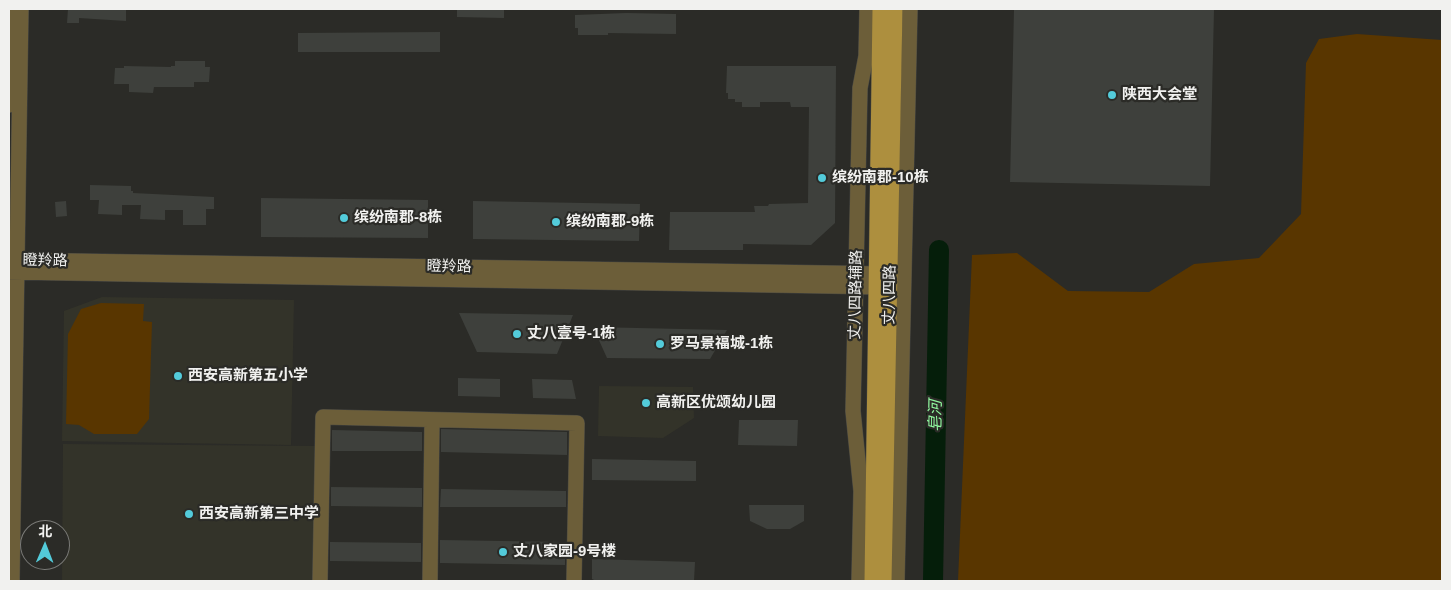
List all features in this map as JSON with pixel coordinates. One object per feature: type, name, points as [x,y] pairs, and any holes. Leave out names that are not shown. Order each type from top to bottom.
[{"type":"main road","name":"丈八四路","points":[[880,9],[884,581]]},
{"type":"main road","name":"丈八四路","points":[[872,581],[895,9]]},
{"type":"street","points":[[9,105],[10,9]]},
{"type":"street","points":[[12,581],[13,266],[21,9]]},
{"type":"street","name":"丈八四路辅路","points":[[859,581],[862,491],[853,411],[860,88],[866,56],[867,9]]},
{"type":"street","points":[[897,581],[910,9]]},
{"type":"street","name":"瞪羚路","points":[[13,266],[883,281]]},
{"type":"street","points":[[320,581],[323,417],[577,423],[574,581]]},
{"type":"street","points":[[430,581],[432,420]]},
{"type":"shaded area","points":[[1357,34],[1442,40],[1442,581],[958,581],[972,255],[1017,253],[1068,291],[1149,292],[1194,264],[1259,258],[1301,214],[1306,63],[1319,39]]},
{"type":"shaded area","name":"西安高新第五小学","points":[[102,297],[294,300],[291,445],[62,441],[64,311]]},
{"type":"shaded area","points":[[101,303],[144,304],[143,321],[152,322],[149,419],[137,434],[94,434],[79,425],[66,424],[68,334],[81,309]]},
{"type":"shaded area","name":"高新区优颂幼儿园","points":[[599,386],[693,387],[694,418],[663,438],[598,436]]},
{"type":"shaded area","name":"西安高新第三中学","points":[[63,444],[316,446],[314,581],[62,581],[62,570],[70,570],[70,520],[62,520]]},
{"type":"building","points":[[68,9],[126,9],[126,21],[79,18],[79,23],[67,23]]},
{"type":"building","points":[[457,9],[504,9],[504,18],[457,17]]},
{"type":"building","name":"陕西大会堂","points":[[1014,9],[1214,9],[1210,186],[1010,182]]},
{"type":"building","points":[[676,14],[676,34],[608,33],[608,35],[578,35],[578,28],[575,28],[575,15]]},
{"type":"building","points":[[440,32],[440,52],[298,52],[298,33]]},
{"type":"building","points":[[175,61],[205,61],[205,67],[210,67],[209,82],[194,82],[194,87],[154,87],[153,93],[129,92],[129,84],[114,84],[115,68],[124,68],[124,66],[171,67],[175,66]]},
{"type":"building","name":"缤纷南郡-10栋","points":[[727,66],[836,66],[835,223],[811,245],[743,244],[743,250],[669,250],[670,212],[755,212],[754,206],[808,203],[809,107],[791,107],[790,102],[760,102],[760,107],[742,107],[742,102],[728,99],[728,93],[726,93]]},
{"type":"building","points":[[90,185],[131,186],[133,193],[214,197],[214,209],[206,209],[206,225],[183,225],[183,210],[165,210],[165,220],[140,219],[141,205],[122,205],[122,215],[98,214],[99,200],[90,200]]},
{"type":"building","name":"缤纷南郡-8栋","points":[[261,198],[428,200],[428,238],[261,237]]},
{"type":"building","points":[[66,201],[67,216],[56,217],[55,202]]},
{"type":"building","name":"缤纷南郡-9栋","points":[[473,201],[640,204],[639,241],[473,239]]},
{"type":"building","name":"丈八壹号-1栋","points":[[459,313],[573,315],[557,354],[477,352]]},
{"type":"building","name":"罗马景福城-1栋","points":[[593,327],[727,330],[710,359],[607,358]]},
{"type":"building","points":[[458,378],[500,379],[500,397],[458,396]]},
{"type":"building","points":[[532,379],[572,380],[576,399],[533,398]]},
{"type":"building","points":[[739,420],[798,420],[797,446],[738,445]]},
{"type":"building","points":[[441,429],[567,432],[567,455],[441,452]]},
{"type":"building","points":[[332,430],[422,432],[422,451],[332,451]]},
{"type":"building","points":[[592,459],[696,461],[696,481],[592,480]]},
{"type":"building","points":[[331,487],[422,488],[422,507],[331,506]]},
{"type":"building","points":[[441,489],[566,491],[566,507],[440,507]]},
{"type":"building","points":[[749,505],[804,505],[804,521],[790,529],[767,529],[750,521]]},
{"type":"building","name":"丈八家园-9号楼","points":[[440,540],[565,542],[565,565],[440,563]]},
{"type":"building","points":[[330,542],[421,543],[421,562],[330,561]]},
{"type":"building","points":[[592,559],[695,562],[694,581],[596,581],[592,579]]},
{"type":"waterway","name":"皂河","points":[[933,581],[939,250]]},
{"type":"place","name":"陕西大会堂","points":[[1112,95]]},
{"type":"place","name":"缤纷南郡-10栋","points":[[822,178]]},
{"type":"place","name":"缤纷南郡-8栋","points":[[344,218]]},
{"type":"place","name":"缤纷南郡-9栋","points":[[556,222]]},
{"type":"place","name":"丈八壹号-1栋","points":[[517,334]]},
{"type":"place","name":"罗马景福城-1栋","points":[[660,344]]},
{"type":"place","name":"西安高新第五小学","points":[[178,376]]},
{"type":"place","name":"高新区优颂幼儿园","points":[[646,403]]},
{"type":"place","name":"西安高新第三中学","points":[[189,514]]},
{"type":"place","name":"丈八家园-9号楼","points":[[503,552]]}]
